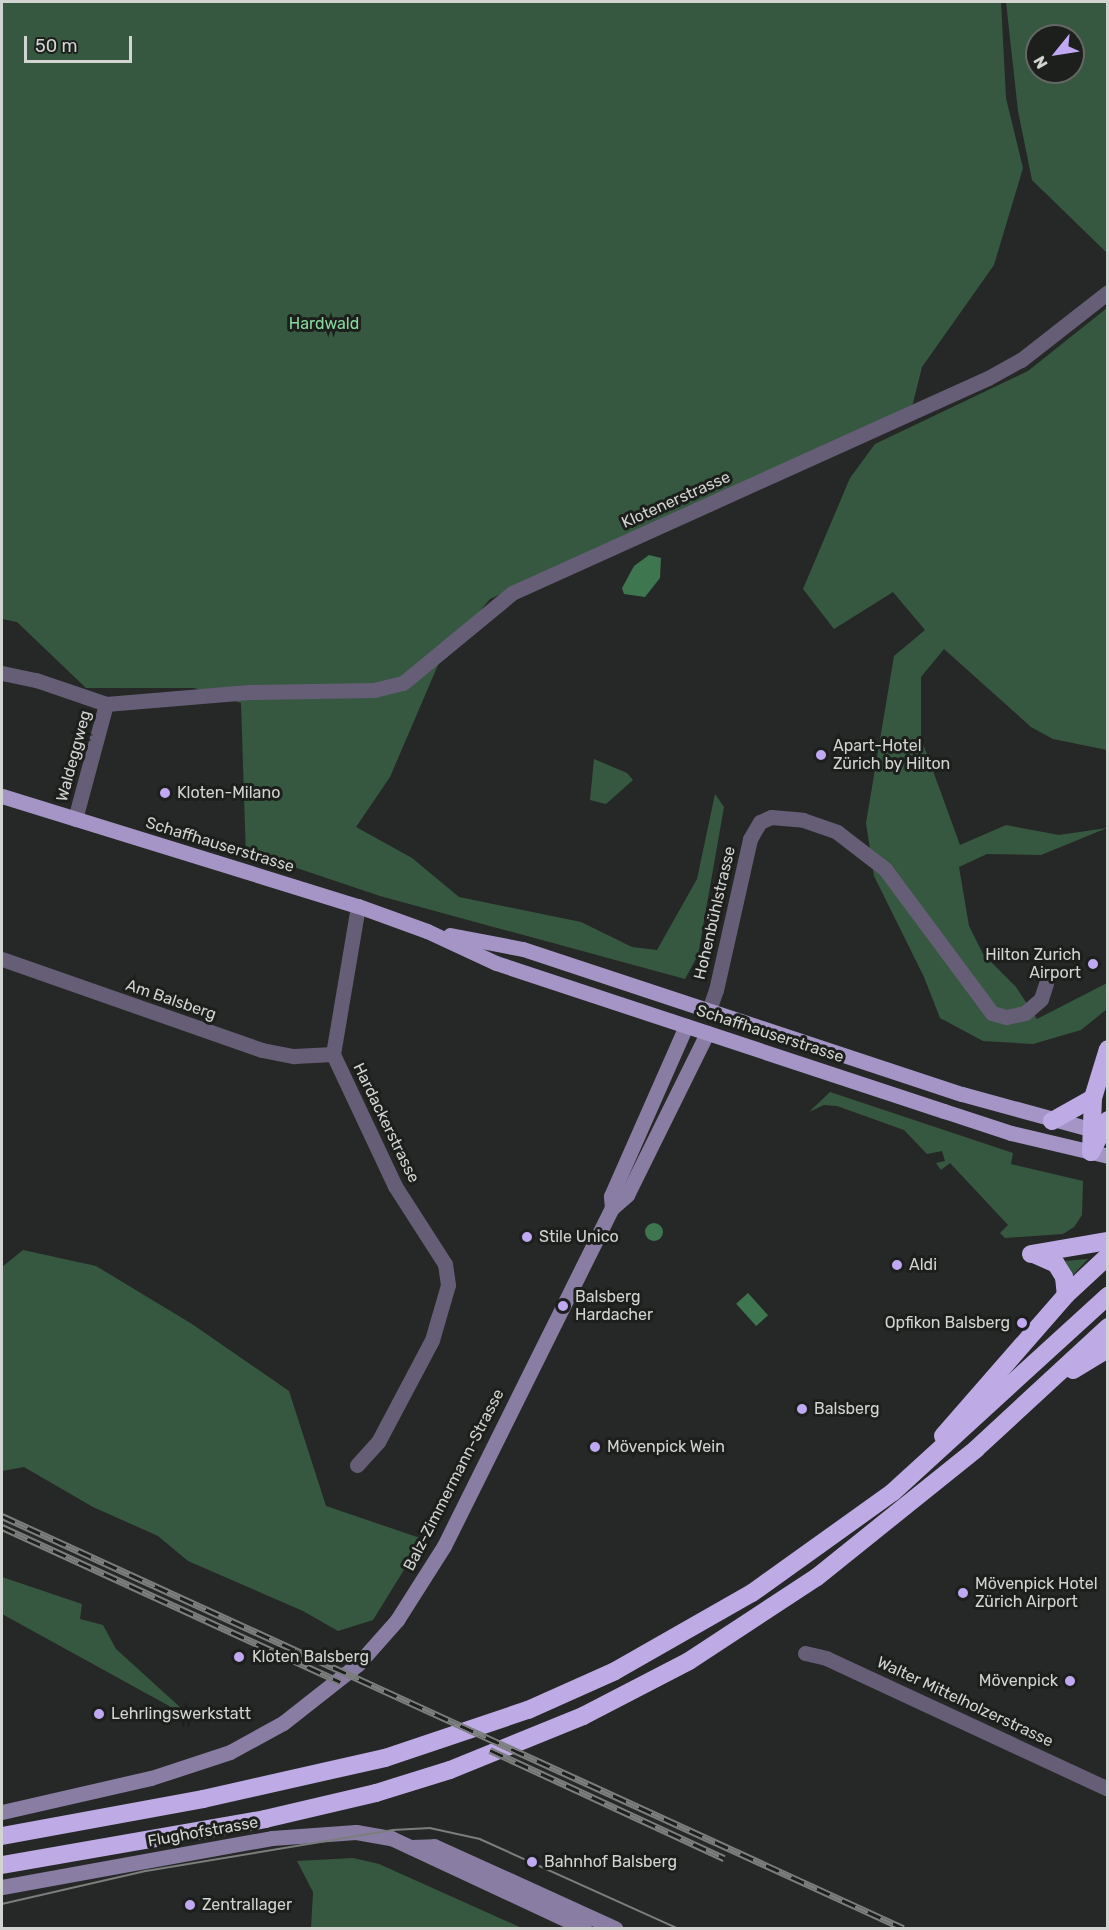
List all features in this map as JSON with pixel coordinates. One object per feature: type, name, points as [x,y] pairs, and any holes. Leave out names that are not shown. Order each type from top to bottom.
[{"type":"highway","points":[[1099,1154],[1102,1129],[1093,1098],[1107,1048]]},
{"type":"highway","points":[[1052,1121],[1093,1098]]},
{"type":"highway","points":[[1066,1295],[1064,1277],[1056,1264],[1047,1257],[1031,1254],[1107,1241]]},
{"type":"highway","points":[[893,1492],[1066,1295],[1107,1256]]},
{"type":"highway","points":[[2,1836],[329,1773],[435,1744],[528,1710],[615,1671],[686,1633],[818,1549],[893,1492],[1107,1296]]},
{"type":"highway","points":[[2,1865],[265,1819],[376,1793],[450,1770],[558,1728],[689,1661],[818,1577],[915,1502],[1046,1386],[1107,1327]]},
{"type":"highway","points":[[1046,1386],[1107,1349]]},
{"type":"main road","name":"Schaffhauserstrasse","points":[[2,796],[358,906],[427,931],[496,963],[1011,1133],[1099,1154]]},
{"type":"main road","name":"Schaffhauserstrasse","points":[[427,931],[523,949],[1052,1121],[1102,1129]]},
{"type":"main road","points":[[686,1026],[709,1010]]},
{"type":"main road","points":[[707,1033],[709,1010]]},
{"type":"main road","name":"Balz-Zimmermann-Strasse","points":[[612,1208],[611,1196],[686,1026]]},
{"type":"main road","name":"Balz-Zimmermann-Strasse","points":[[2,1812],[151,1778],[230,1752],[284,1723],[358,1665],[397,1620],[439,1555],[612,1208],[627,1196],[707,1033]]},
{"type":"main road","name":"Flughofstrasse","points":[[2,1887],[306,1833],[356,1832],[391,1838],[584,1929]]},
{"type":"main road","name":"Flughofstrasse","points":[[411,1847],[434,1846],[615,1929]]},
{"type":"street","name":"Klotenerstrasse","points":[[106,704],[250,692],[374,690],[403,683],[512,593],[988,378],[1021,360],[1107,292]]},
{"type":"street","name":"Waldeggweg","points":[[2,673],[36,680],[106,704],[75,819]]},
{"type":"street","name":"Hohenbühlstrasse","points":[[709,1010],[716,990],[750,839],[760,822],[771,817],[803,820],[837,832],[885,869],[992,1013],[1006,1017],[1025,1013],[1041,999],[1046,984]]},
{"type":"street","name":"Hardackerstrasse","points":[[357,1465],[378,1442],[432,1340],[448,1285],[445,1264],[395,1186],[333,1054],[358,906]]},
{"type":"street","name":"Am Balsberg","points":[[2,959],[262,1050],[294,1056],[333,1054]]},
{"type":"street","name":"Walter Mittelholzerstrasse","points":[[805,1653],[826,1658],[1107,1789]]},
{"type":"green space","name":"Hardwald","points":[[2,2],[1001,2],[1006,98],[1023,168],[994,265],[922,367],[912,407],[490,599],[441,658],[390,777],[356,827],[412,858],[459,897],[581,922],[632,947],[657,950],[697,879],[715,794],[724,807],[698,955],[685,979],[380,896],[255,854],[246,858],[241,703],[194,688],[86,688],[17,622],[2,619]]},
{"type":"green space","points":[[1006,2],[1107,2],[1107,253],[1032,180],[1018,111]]},
{"type":"green space","points":[[1107,308],[1107,750],[1053,739],[1031,727],[944,649],[921,677],[921,738],[960,845],[1006,825],[1059,835],[1107,828],[1041,855],[987,854],[959,867],[969,926],[983,954],[1016,987],[1037,1019],[1107,983],[1107,1009],[1081,1030],[1033,1044],[983,1041],[940,1018],[924,977],[874,876],[866,823],[894,656],[925,630],[893,592],[834,629],[803,589],[850,478],[875,444],[1028,371]]},
{"type":"green space","points":[[594,759],[627,773],[633,780],[606,804],[590,800]]},
{"type":"green space","points":[[830,1092],[1013,1153],[1011,1164],[1083,1181],[1082,1215],[1074,1227],[1063,1234],[1005,1238],[1000,1233],[1008,1225],[950,1163],[941,1170],[936,1163],[945,1161],[942,1151],[927,1154],[904,1130],[837,1106],[824,1105],[809,1112]]},
{"type":"green space","points":[[23,1250],[96,1266],[192,1324],[289,1391],[326,1506],[423,1539],[373,1620],[338,1631],[303,1611],[188,1561],[158,1536],[93,1507],[24,1467],[2,1471],[2,1267]]},
{"type":"green space","points":[[1088,1259],[1072,1276],[1064,1261]]},
{"type":"green space","points":[[2,1577],[82,1604],[80,1619],[103,1625],[116,1649],[181,1708],[171,1707],[2,1614]]},
{"type":"green space","points":[[353,1858],[379,1864],[522,1928],[311,1928],[313,1892],[297,1861]]},
{"type":"shaded area","points":[[649,555],[661,558],[660,578],[645,597],[624,594],[622,588],[634,566]]},
{"type":"shaded area","points":[[654,1223],[660,1226],[663,1232],[660,1238],[654,1241],[648,1238],[645,1232],[648,1226]]},
{"type":"shaded area","points":[[748,1293],[768,1315],[756,1326],[736,1304]]},
{"type":"tram line","points":[[2,1904],[146,1871],[393,1830],[430,1828],[480,1839],[677,1928]]},
{"type":"railway","points":[[2,1516],[903,1928]]},
{"type":"railway","points":[[2,1527],[340,1682]]},
{"type":"railway","points":[[490,1750],[724,1858]]},
{"type":"place","name":"Apart-Hotel Zürich by Hilton","points":[[821,755]]},
{"type":"place","name":"Kloten-Milano","points":[[165,793]]},
{"type":"place","name":"Hilton Zurich Airport","points":[[1093,964]]},
{"type":"place","name":"Stile Unico","points":[[527,1237]]},
{"type":"place","name":"Aldi","points":[[897,1265]]},
{"type":"place","name":"Balsberg Hardacher","points":[[563,1306]]},
{"type":"place","name":"Opfikon Balsberg","points":[[1022,1323]]},
{"type":"place","name":"Balsberg","points":[[802,1409]]},
{"type":"place","name":"Mövenpick Wein","points":[[595,1447]]},
{"type":"place","name":"Mövenpick Hotel Zürich Airport","points":[[963,1593]]},
{"type":"place","name":"Kloten Balsberg","points":[[239,1657]]},
{"type":"place","name":"Mövenpick","points":[[1070,1681]]},
{"type":"place","name":"Lehrlingswerkstatt","points":[[99,1714]]},
{"type":"place","name":"Bahnhof Balsberg","points":[[532,1862]]},
{"type":"place","name":"Zentrallager","points":[[190,1905]]}]
